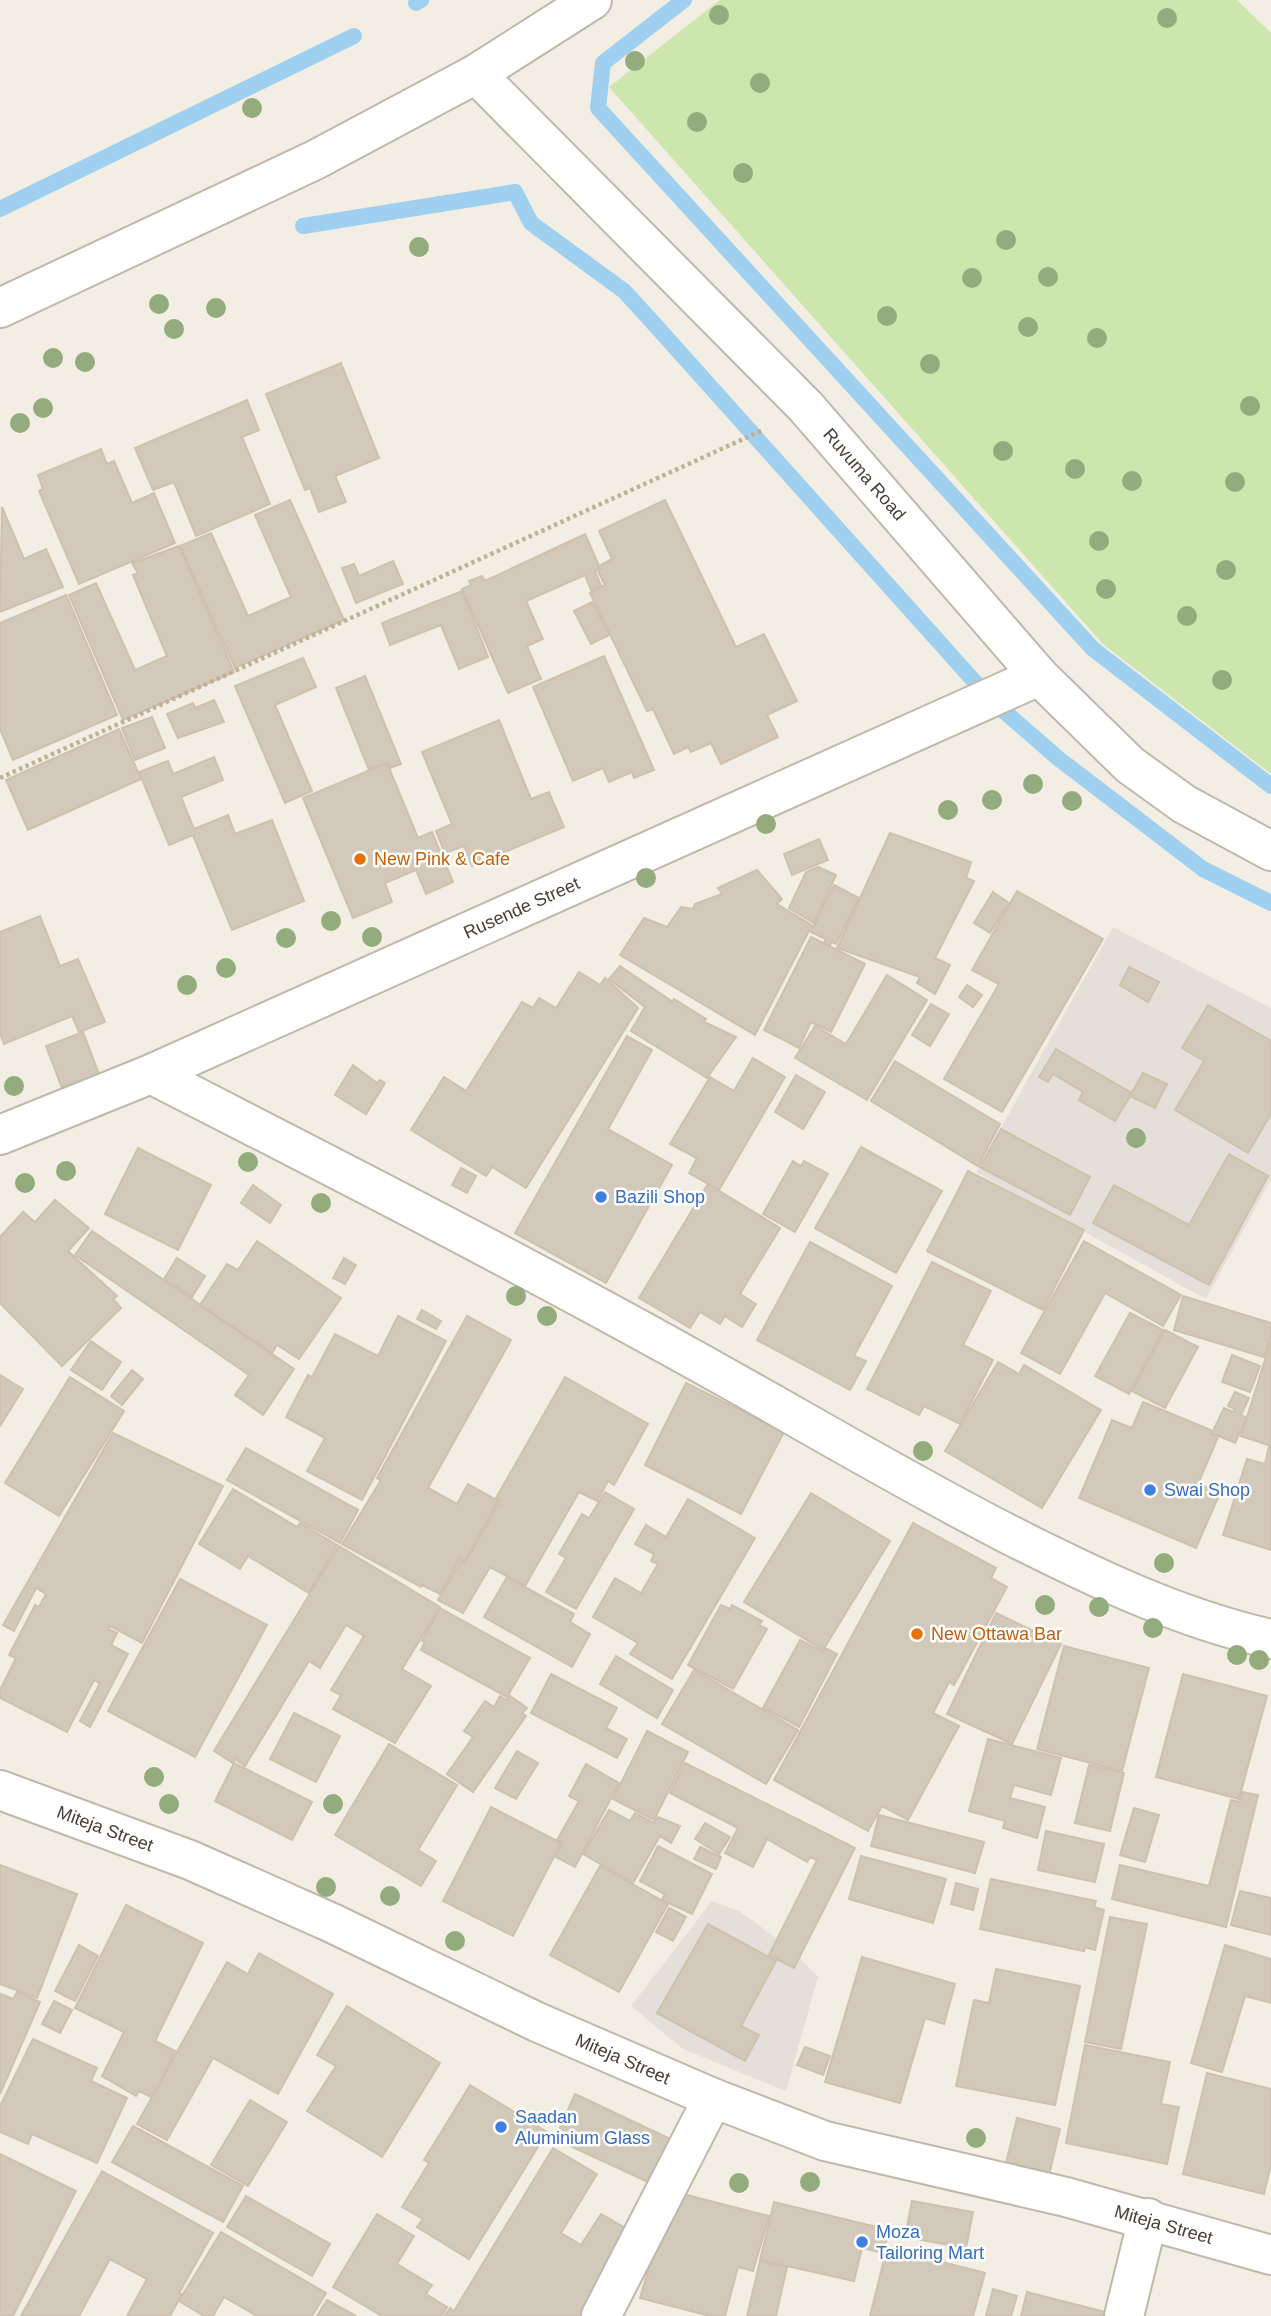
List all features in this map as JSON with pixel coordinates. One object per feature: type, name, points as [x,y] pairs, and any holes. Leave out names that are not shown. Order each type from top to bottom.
[{"type":"street","points":[[0,308],[315,160],[476,74],[593,0]]},
{"type":"street","name":"Ruvuma Road","points":[[476,74],[806,407],[1039,676],[1130,765],[1184,804],[1271,851]]},
{"type":"street","name":"Rusende Street","points":[[0,1135],[151,1074],[978,706],[1039,676]]},
{"type":"street","points":[[151,1074],[409,1206],[682,1353],[923,1490],[1118,1590],[1215,1624],[1271,1639]]},
{"type":"street","name":"Miteja Street","points":[[0,1790],[190,1860],[332,1923],[537,2022],[712,2098],[825,2141],[1148,2218],[1271,2255]]},
{"type":"street","points":[[601,2316],[712,2098]]},
{"type":"street","points":[[1124,2316],[1148,2218]]},
{"type":"path","points":[[0,778],[716,452],[806,407]]},
{"type":"shaded area","points":[[1113,927],[1271,1008],[1271,1179],[1206,1299],[976,1172]]},
{"type":"shaded area","points":[[712,1901],[741,1912],[794,1952],[818,1977],[786,2091],[683,2049],[631,2006]]},
{"type":"green space","points":[[720,0],[1237,0],[1271,33],[1271,774],[1103,644],[609,87]]},
{"type":"building","points":[[341,363],[379,458],[335,476],[346,502],[319,512],[310,488],[305,490],[266,394]]},
{"type":"building","points":[[247,400],[259,430],[242,437],[270,504],[196,536],[174,482],[153,490],[135,448]]},
{"type":"building","points":[[101,449],[107,464],[114,461],[132,503],[154,493],[175,543],[79,584],[39,491],[43,489],[38,475]]},
{"type":"building","points":[[290,500],[344,620],[235,668],[180,546],[211,533],[248,616],[291,597],[255,515]]},
{"type":"building","points":[[665,500],[736,647],[764,634],[797,701],[767,715],[778,737],[721,764],[711,743],[691,752],[688,747],[674,754],[653,709],[647,711],[590,593],[605,585],[598,571],[602,568],[601,565],[612,559],[599,531]]},
{"type":"building","points":[[2,507],[24,559],[46,549],[63,587],[0,612]]},
{"type":"building","points":[[585,534],[600,568],[595,571],[601,586],[591,590],[585,575],[526,601],[543,639],[527,646],[541,679],[508,693],[462,589],[471,585],[469,581],[482,576],[485,581]]},
{"type":"building","points":[[179,546],[234,672],[123,720],[69,595],[96,583],[135,670],[167,656],[133,575],[138,573],[132,563]]},
{"type":"building","points":[[393,561],[403,584],[356,603],[342,568],[354,564],[359,576]]},
{"type":"building","points":[[462,591],[488,657],[459,669],[441,625],[390,645],[382,623]]},
{"type":"building","points":[[66,595],[117,715],[13,760],[0,729],[0,623]]},
{"type":"building","points":[[592,602],[609,635],[591,644],[574,611]]},
{"type":"building","points":[[604,656],[654,770],[634,778],[632,772],[609,782],[603,768],[573,781],[533,687]]},
{"type":"building","points":[[303,658],[316,687],[275,705],[312,791],[285,803],[235,686]]},
{"type":"building","points":[[365,676],[401,764],[390,768],[388,762],[369,770],[336,688]]},
{"type":"building","points":[[214,700],[224,722],[178,738],[167,714],[193,703],[195,708]]},
{"type":"building","points":[[152,717],[165,748],[135,760],[122,728]]},
{"type":"building","points":[[499,720],[531,799],[549,792],[564,827],[472,866],[464,846],[445,853],[436,831],[452,824],[422,752]]},
{"type":"building","points":[[119,729],[141,779],[28,830],[6,780]]},
{"type":"building","points":[[214,757],[223,780],[181,797],[194,829],[228,815],[235,834],[272,820],[304,901],[232,930],[193,835],[169,845],[139,772],[168,761],[173,774]]},
{"type":"building","points":[[387,763],[418,838],[432,832],[453,882],[426,894],[416,870],[385,883],[392,902],[353,918],[303,798]]},
{"type":"building","points":[[890,833],[971,862],[966,878],[974,881],[935,958],[950,965],[935,994],[917,983],[920,977],[837,948]]},
{"type":"building","points":[[819,839],[828,860],[792,875],[784,854]]},
{"type":"building","points":[[818,867],[836,875],[814,923],[789,908],[806,872]]},
{"type":"building","points":[[757,870],[782,899],[777,904],[812,925],[755,1035],[620,955],[644,918],[667,927],[681,907],[693,909],[695,904],[722,894],[718,888]]},
{"type":"building","points":[[834,885],[859,898],[836,944],[832,942],[829,946],[824,943],[826,939],[811,932]]},
{"type":"building","points":[[1017,891],[1103,939],[1002,1112],[944,1079],[999,984],[972,970]]},
{"type":"building","points":[[993,892],[1009,903],[990,933],[974,923]]},
{"type":"building","points":[[40,916],[60,966],[78,959],[105,1022],[79,1032],[72,1016],[4,1044],[0,1033],[0,932]]},
{"type":"building","points":[[811,937],[865,964],[831,1032],[811,1022],[799,1048],[764,1030]]},
{"type":"building","points":[[620,966],[673,1002],[674,999],[706,1019],[704,1022],[736,1037],[707,1078],[631,1031],[645,1007],[609,979]]},
{"type":"building","points":[[1129,967],[1159,982],[1148,1002],[1120,985]]},
{"type":"building","points":[[579,972],[600,985],[605,978],[638,1008],[526,1188],[492,1167],[486,1176],[411,1130],[444,1077],[466,1091],[522,1002],[533,1008],[539,998],[556,1008]]},
{"type":"building","points":[[887,975],[927,1000],[867,1100],[795,1058],[815,1026],[846,1044]]},
{"type":"building","points":[[967,985],[982,995],[973,1007],[959,997]]},
{"type":"building","points":[[931,1004],[949,1014],[930,1046],[912,1035]]},
{"type":"building","points":[[1208,1005],[1271,1041],[1271,1114],[1248,1153],[1175,1110],[1204,1061],[1182,1048]]},
{"type":"building","points":[[83,1032],[99,1074],[62,1088],[46,1046]]},
{"type":"building","points":[[627,1036],[652,1050],[608,1129],[672,1165],[606,1283],[515,1233]]},
{"type":"building","points":[[1056,1049],[1132,1093],[1115,1121],[1079,1100],[1083,1092],[1053,1074],[1048,1082],[1039,1077]]},
{"type":"building","points":[[753,1058],[785,1077],[719,1190],[689,1173],[697,1158],[670,1144],[710,1077],[734,1091]]},
{"type":"building","points":[[895,1061],[1000,1124],[978,1166],[871,1101]]},
{"type":"building","points":[[353,1065],[377,1083],[380,1080],[385,1083],[366,1114],[335,1095]]},
{"type":"building","points":[[1143,1073],[1167,1084],[1155,1108],[1130,1096]]},
{"type":"building","points":[[796,1075],[825,1092],[803,1129],[775,1112]]},
{"type":"building","points":[[1001,1129],[1090,1177],[1070,1215],[980,1167]]},
{"type":"building","points":[[861,1147],[942,1191],[896,1273],[815,1228]]},
{"type":"building","points":[[138,1148],[211,1185],[178,1250],[105,1214]]},
{"type":"building","points":[[1229,1154],[1268,1176],[1209,1285],[1093,1223],[1114,1185],[1189,1225]]},
{"type":"building","points":[[793,1161],[801,1166],[804,1161],[828,1174],[795,1232],[763,1214]]},
{"type":"building","points":[[461,1168],[476,1176],[467,1193],[452,1185]]},
{"type":"building","points":[[968,1171],[1084,1230],[1043,1310],[927,1251]]},
{"type":"building","points":[[708,1184],[780,1228],[740,1294],[756,1304],[742,1327],[725,1316],[720,1324],[700,1312],[690,1328],[639,1298]]},
{"type":"building","points":[[253,1185],[281,1205],[270,1223],[241,1203]]},
{"type":"building","points":[[55,1200],[89,1228],[68,1251],[117,1296],[113,1299],[121,1308],[62,1366],[0,1303],[0,1237],[23,1212],[35,1222]]},
{"type":"building","points":[[92,1231],[294,1369],[263,1415],[235,1395],[249,1375],[75,1255]]},
{"type":"building","points":[[257,1241],[341,1298],[299,1359],[277,1345],[272,1353],[200,1305],[227,1264],[238,1270]]},
{"type":"building","points":[[1084,1241],[1181,1295],[1163,1326],[1105,1293],[1060,1374],[1021,1353]]},
{"type":"building","points":[[810,1242],[892,1286],[854,1356],[866,1361],[850,1390],[757,1340]]},
{"type":"building","points":[[177,1258],[205,1276],[192,1297],[164,1279]]},
{"type":"building","points":[[344,1258],[356,1265],[345,1284],[333,1278]]},
{"type":"building","points":[[932,1262],[991,1291],[963,1345],[993,1360],[960,1424],[924,1406],[919,1415],[867,1389]]},
{"type":"building","points":[[1183,1296],[1271,1323],[1271,1336],[1264,1357],[1174,1330]]},
{"type":"building","points":[[422,1310],[441,1321],[436,1329],[417,1319]]},
{"type":"building","points":[[1130,1313],[1163,1330],[1129,1394],[1095,1376]]},
{"type":"building","points":[[398,1316],[446,1341],[362,1500],[307,1471],[325,1438],[286,1417],[308,1375],[312,1377],[335,1334],[378,1356]]},
{"type":"building","points":[[467,1316],[511,1340],[428,1488],[457,1504],[468,1484],[498,1501],[465,1561],[460,1558],[440,1594],[422,1585],[421,1587],[342,1544],[381,1480],[377,1478]]},
{"type":"building","points":[[1165,1330],[1198,1347],[1165,1408],[1132,1391]]},
{"type":"building","points":[[91,1341],[121,1362],[102,1390],[71,1370]]},
{"type":"building","points":[[1271,1341],[1271,1446],[1241,1436]]},
{"type":"building","points":[[1232,1355],[1260,1366],[1250,1392],[1222,1382]]},
{"type":"building","points":[[998,1362],[1019,1374],[1024,1365],[1101,1410],[1042,1508],[945,1451]]},
{"type":"building","points":[[132,1370],[143,1379],[122,1405],[111,1396]]},
{"type":"building","points":[[0,1375],[23,1389],[0,1426]]},
{"type":"building","points":[[70,1377],[124,1411],[59,1516],[5,1483]]},
{"type":"building","points":[[565,1377],[648,1424],[614,1485],[608,1481],[597,1501],[579,1492],[525,1586],[490,1567],[463,1613],[438,1600],[461,1561],[465,1563],[501,1500],[496,1498]]},
{"type":"building","points":[[686,1383],[784,1432],[741,1514],[645,1465]]},
{"type":"building","points":[[1235,1392],[1249,1398],[1241,1415],[1247,1418],[1235,1443],[1212,1433],[1224,1408],[1233,1412],[1235,1409],[1228,1406]]},
{"type":"building","points":[[1143,1402],[1213,1431],[1211,1434],[1218,1437],[1198,1484],[1220,1493],[1196,1548],[1079,1498],[1112,1420],[1132,1428]]},
{"type":"building","points":[[113,1433],[223,1486],[142,1643],[110,1626],[108,1629],[117,1633],[111,1645],[128,1654],[90,1727],[80,1721],[100,1683],[94,1680],[67,1732],[0,1698],[0,1690],[16,1658],[9,1655],[35,1605],[39,1607],[46,1594],[36,1588],[14,1631],[3,1625]]},
{"type":"building","points":[[1269,1446],[1271,1550],[1223,1535],[1247,1459],[1265,1464]]},
{"type":"building","points":[[246,1448],[358,1510],[340,1543],[227,1480]]},
{"type":"building","points":[[233,1489],[297,1527],[300,1523],[337,1545],[309,1593],[248,1556],[240,1569],[199,1544]]},
{"type":"building","points":[[605,1492],[634,1509],[576,1609],[546,1592],[566,1558],[559,1554],[582,1514],[589,1518]]},
{"type":"building","points":[[811,1493],[890,1541],[823,1650],[744,1602]]},
{"type":"building","points":[[688,1499],[755,1538],[672,1679],[630,1654],[638,1643],[593,1617],[615,1578],[641,1593],[658,1564],[651,1561],[654,1554],[635,1544],[646,1525],[666,1537]]},
{"type":"building","name":"New Ottawa Bar","points":[[913,1523],[996,1568],[991,1578],[1007,1587],[954,1685],[949,1682],[933,1713],[959,1726],[908,1820],[882,1806],[868,1831],[774,1780]]},
{"type":"building","points":[[339,1546],[440,1607],[402,1669],[431,1686],[395,1743],[333,1709],[341,1695],[331,1690],[364,1636],[346,1625],[320,1668],[309,1661],[245,1766],[235,1759],[233,1763],[214,1751]]},
{"type":"building","points":[[507,1577],[574,1614],[570,1622],[590,1634],[572,1667],[484,1617]]},
{"type":"building","points":[[180,1579],[267,1625],[195,1757],[108,1711]]},
{"type":"building","points":[[721,1605],[730,1609],[732,1605],[762,1621],[759,1625],[767,1629],[733,1689],[688,1665]]},
{"type":"building","points":[[440,1608],[530,1658],[507,1697],[421,1650],[425,1642],[422,1641]]},
{"type":"building","points":[[996,1613],[1061,1644],[1012,1744],[947,1714]]},
{"type":"building","points":[[800,1640],[823,1652],[825,1648],[837,1654],[799,1727],[763,1708]]},
{"type":"building","points":[[1064,1646],[1149,1668],[1122,1771],[1037,1749]]},
{"type":"building","points":[[616,1656],[673,1690],[657,1718],[600,1684]]},
{"type":"building","points":[[694,1670],[798,1730],[766,1784],[662,1724]]},
{"type":"building","points":[[551,1674],[617,1708],[606,1728],[627,1739],[617,1758],[531,1713]]},
{"type":"building","points":[[1183,1674],[1267,1696],[1239,1799],[1156,1777]]},
{"type":"building","points":[[500,1696],[507,1700],[510,1696],[527,1708],[522,1713],[526,1716],[473,1792],[447,1774],[473,1737],[464,1731],[485,1701],[494,1707]]},
{"type":"building","points":[[294,1713],[340,1736],[316,1782],[270,1759]]},
{"type":"building","points":[[647,1731],[688,1752],[654,1820],[613,1799]]},
{"type":"building","points":[[988,1739],[1061,1758],[1051,1795],[1014,1785],[1010,1798],[1045,1807],[1037,1838],[1003,1828],[1005,1821],[969,1811]]},
{"type":"building","points":[[389,1744],[457,1785],[418,1850],[436,1861],[421,1886],[335,1835]]},
{"type":"building","points":[[517,1751],[538,1763],[516,1799],[495,1788]]},
{"type":"building","points":[[234,1763],[312,1802],[292,1840],[215,1801]]},
{"type":"building","points":[[685,1763],[855,1848],[794,1968],[769,1955],[817,1860],[810,1857],[807,1862],[767,1839],[753,1867],[725,1853],[738,1828],[670,1793]]},
{"type":"building","points":[[586,1764],[619,1783],[575,1867],[556,1857],[563,1843],[557,1840],[579,1801],[569,1796]]},
{"type":"building","points":[[1089,1765],[1124,1773],[1110,1831],[1075,1823]]},
{"type":"building","points":[[1242,1792],[1258,1795],[1226,1927],[1112,1899],[1120,1865],[1209,1886],[1231,1800],[1240,1802]]},
{"type":"building","points":[[491,1807],[561,1843],[513,1936],[443,1901]]},
{"type":"building","points":[[1134,1808],[1159,1815],[1145,1862],[1120,1855]]},
{"type":"building","points":[[609,1810],[630,1821],[635,1813],[654,1823],[658,1817],[680,1826],[671,1843],[660,1836],[633,1883],[583,1854]]},
{"type":"building","points":[[879,1815],[984,1842],[975,1873],[871,1846]]},
{"type":"building","points":[[705,1823],[730,1837],[719,1854],[695,1839]]},
{"type":"building","points":[[1046,1831],[1104,1844],[1095,1882],[1038,1870]]},
{"type":"building","points":[[658,1846],[712,1874],[692,1914],[662,1900],[665,1894],[640,1881]]},
{"type":"building","points":[[700,1847],[721,1857],[716,1869],[694,1859]]},
{"type":"building","points":[[861,1856],[946,1879],[933,1923],[849,1899]]},
{"type":"building","points":[[0,1865],[77,1894],[37,1998],[0,1984]]},
{"type":"building","points":[[600,1866],[668,1904],[619,1992],[550,1955]]},
{"type":"building","points":[[991,1879],[1096,1901],[1094,1907],[1104,1910],[1095,1950],[1085,1947],[1084,1951],[980,1929]]},
{"type":"building","points":[[956,1883],[978,1889],[973,1910],[951,1904]]},
{"type":"building","points":[[1240,1891],[1271,1898],[1271,1935],[1231,1925]]},
{"type":"building","points":[[126,1905],[203,1943],[155,2041],[175,2051],[153,2098],[139,2091],[136,2096],[102,2076],[124,2032],[75,2008]]},
{"type":"building","points":[[669,1908],[686,1917],[673,1941],[656,1932]]},
{"type":"building","points":[[1110,1917],[1147,1924],[1121,2049],[1085,2042]]},
{"type":"building","points":[[708,1924],[776,1961],[741,2026],[759,2035],[745,2061],[657,2013]]},
{"type":"building","points":[[79,1945],[98,1956],[75,2001],[55,1991]]},
{"type":"building","points":[[1225,1945],[1271,1959],[1271,2003],[1245,1996],[1222,2072],[1191,2063]]},
{"type":"building","points":[[259,1953],[333,1994],[278,2094],[213,2058],[167,2140],[137,2124],[227,1962],[248,1974]]},
{"type":"building","points":[[862,1957],[955,1984],[944,2024],[925,2018],[900,2103],[825,2082]]},
{"type":"building","points":[[996,1969],[1080,1986],[1055,2105],[956,2086],[974,2000],[989,2003]]},
{"type":"building","points":[[17,1992],[40,2002],[0,2094],[0,1997],[1,1994],[13,1999]]},
{"type":"building","points":[[54,2001],[72,2010],[60,2033],[42,2024]]},
{"type":"building","points":[[347,2006],[440,2063],[382,2157],[307,2111],[336,2066],[317,2055]]},
{"type":"building","points":[[33,2039],[97,2068],[91,2081],[127,2098],[97,2163],[32,2134],[28,2144],[0,2132],[0,2106]]},
{"type":"building","points":[[1085,2045],[1170,2062],[1161,2104],[1179,2107],[1167,2164],[1066,2143]]},
{"type":"building","points":[[805,2047],[830,2056],[823,2075],[797,2065]]},
{"type":"building","points":[[1207,2073],[1271,2089],[1271,2164],[1264,2194],[1183,2174]]},
{"type":"building","points":[[470,2085],[547,2132],[469,2259],[417,2227],[423,2219],[402,2207],[429,2163],[424,2160]]},
{"type":"building","points":[[575,2094],[683,2145],[663,2189],[555,2139]]},
{"type":"building","points":[[250,2100],[287,2122],[248,2186],[211,2165]]},
{"type":"building","points":[[1017,2118],[1060,2129],[1049,2175],[1006,2163]]},
{"type":"building","points":[[133,2126],[243,2186],[223,2222],[112,2162]]},
{"type":"building","points":[[553,2148],[597,2174],[561,2233],[581,2245],[601,2214],[636,2234],[586,2316],[445,2316],[450,2308],[454,2311]]},
{"type":"building","points":[[0,2154],[76,2191],[13,2316],[0,2316]]},
{"type":"building","points":[[102,2171],[213,2233],[179,2293],[182,2294],[170,2316],[127,2316],[147,2279],[110,2259],[79,2316],[21,2316]]},
{"type":"building","points":[[671,2191],[769,2216],[753,2271],[738,2267],[725,2316],[710,2316],[640,2298]]},
{"type":"building","points":[[246,2196],[330,2244],[312,2276],[227,2227]]},
{"type":"building","points":[[912,2201],[973,2212],[966,2248],[905,2237]]},
{"type":"building","points":[[774,2202],[889,2230],[883,2253],[862,2248],[854,2281],[760,2260]]},
{"type":"building","points":[[377,2214],[414,2236],[397,2264],[432,2285],[426,2294],[447,2307],[442,2316],[382,2316],[333,2287]]},
{"type":"building","points":[[221,2232],[326,2293],[312,2316],[257,2316],[224,2297],[213,2316],[204,2316],[179,2301]]},
{"type":"building","points":[[887,2248],[985,2273],[973,2316],[870,2316]]},
{"type":"building","points":[[760,2261],[787,2267],[776,2316],[747,2316]]},
{"type":"building","points":[[993,2289],[1017,2296],[1011,2316],[986,2316]]},
{"type":"building","points":[[1027,2292],[1105,2312],[1104,2316],[1021,2316]]},
{"type":"building","points":[[327,2300],[356,2316],[317,2316]]},
{"type":"waterway","points":[[416,3],[421,0]]},
{"type":"waterway","points":[[684,0],[603,63],[598,108],[1093,649],[1271,786]]},
{"type":"waterway","points":[[0,209],[354,36]]},
{"type":"waterway","points":[[303,226],[515,192],[531,223],[624,291],[991,700],[1059,759],[1203,869],[1271,903]]},
{"type":"place","name":"New Pink & Cafe","points":[[360,859]]},
{"type":"place","name":"Bazili Shop","points":[[601,1197]]},
{"type":"place","name":"Swai Shop","points":[[1150,1490]]},
{"type":"place","name":"New Ottawa Bar","points":[[917,1634]]},
{"type":"place","name":"Saadan Aluminium Glass","points":[[501,2127]]},
{"type":"place","name":"Moza Tailoring Mart","points":[[862,2242]]}]
